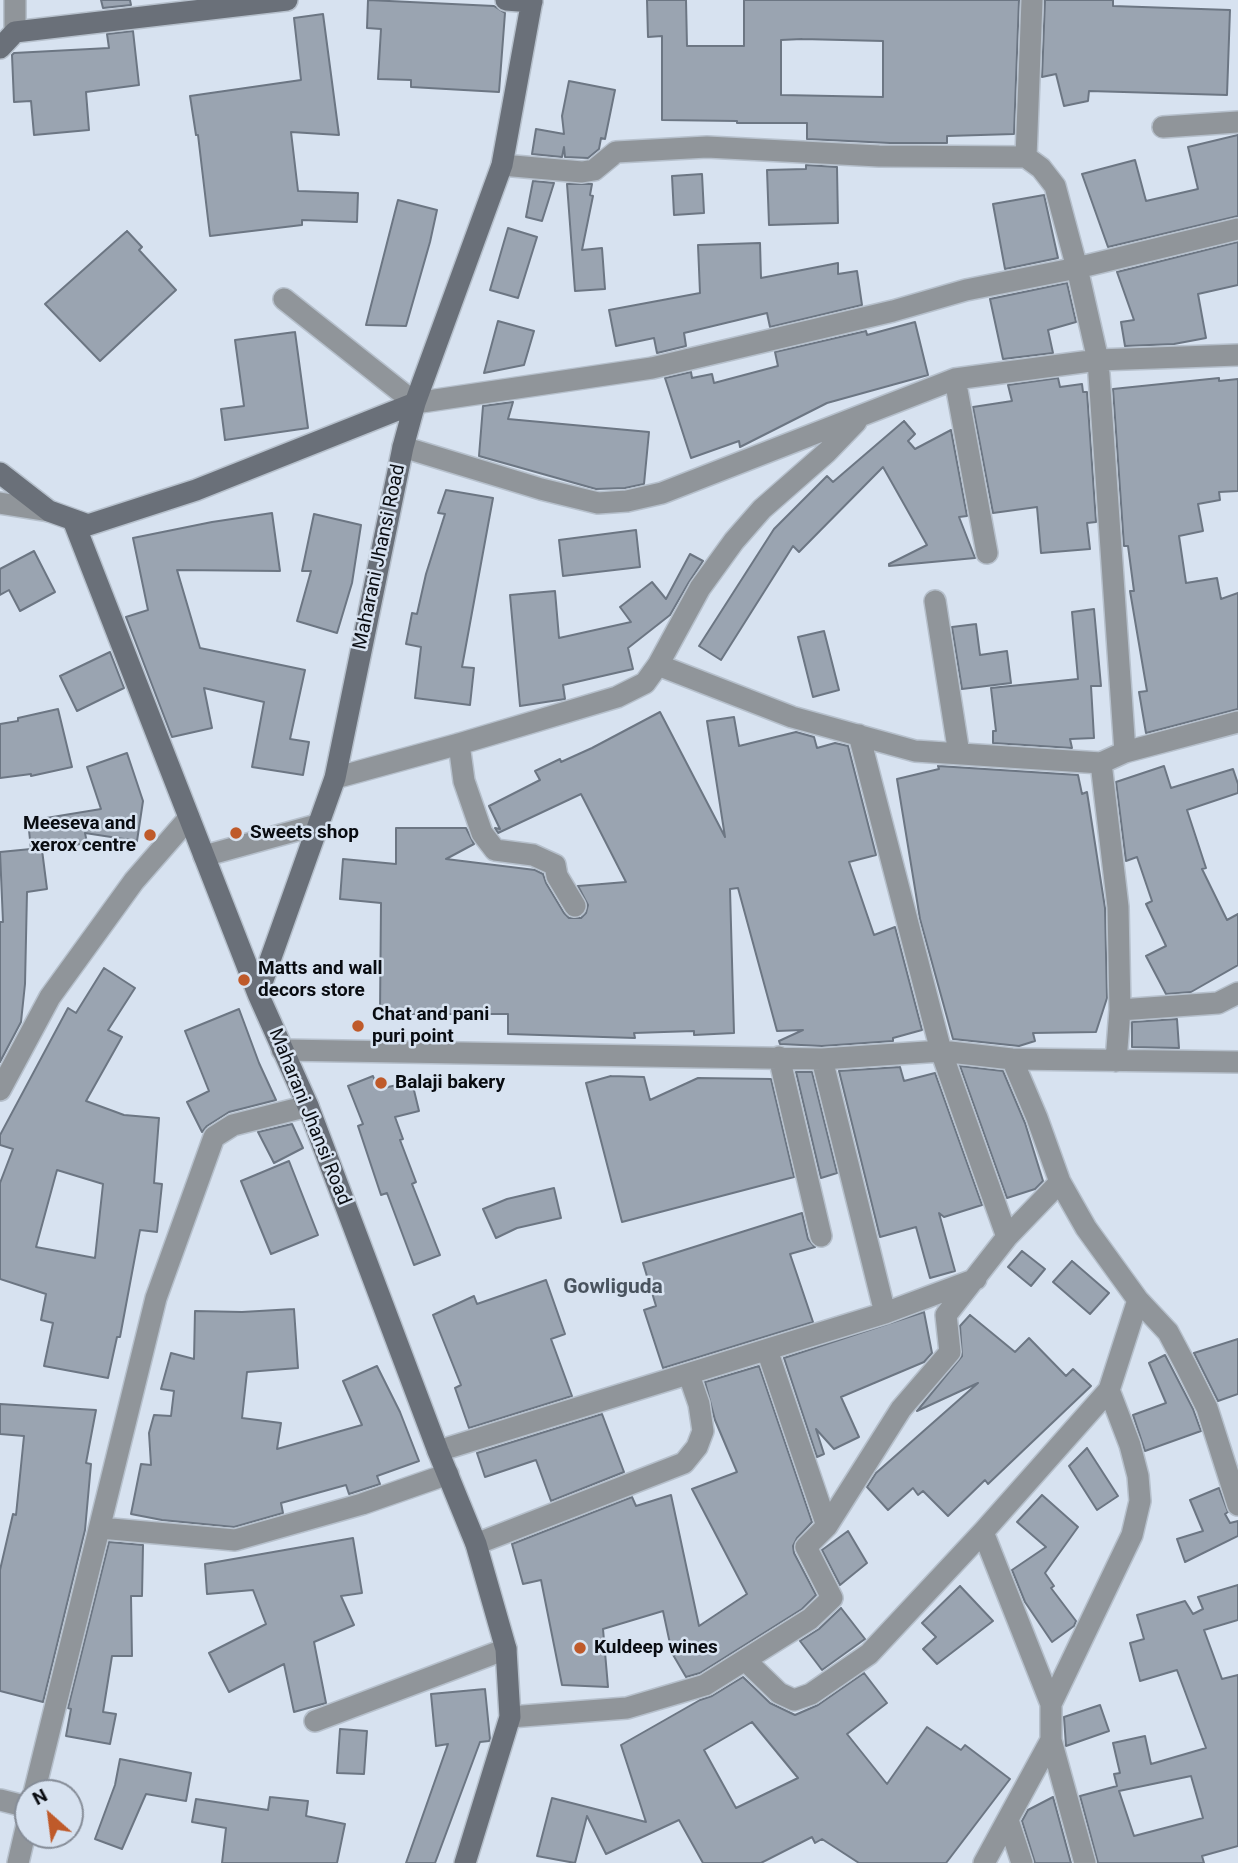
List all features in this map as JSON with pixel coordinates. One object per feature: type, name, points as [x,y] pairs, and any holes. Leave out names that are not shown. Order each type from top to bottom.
[{"type":"street","points":[[15,0],[15,32]]},
{"type":"street","points":[[0,48],[15,32],[287,0]]},
{"type":"street","points":[[506,0],[532,1]]},
{"type":"street","points":[[1026,157],[1032,0]]},
{"type":"street","name":"Maharani Jhansi Road","points":[[465,1863],[510,1717],[506,1648],[476,1544],[307,1106],[258,994],[335,778],[403,447],[415,403],[502,165],[532,1]]},
{"type":"street","points":[[1163,127],[1238,122]]},
{"type":"street","points":[[502,165],[582,172],[594,170],[616,152],[707,147],[879,156],[1026,157],[1041,168],[1055,186],[1098,360],[1125,752]]},
{"type":"street","points":[[0,503],[49,511],[88,526],[196,490],[415,403],[652,368],[893,311],[965,290],[1077,268],[1238,229]]},
{"type":"street","points":[[284,299],[415,403]]},
{"type":"street","points":[[403,447],[541,489],[598,503],[627,501],[662,494],[955,379],[1098,360],[1238,355]]},
{"type":"street","points":[[955,379],[987,553]]},
{"type":"street","points":[[335,778],[617,696],[645,683],[658,665],[700,588],[733,541],[762,509],[827,452],[862,415]]},
{"type":"street","points":[[0,473],[49,511]]},
{"type":"street","points":[[73,520],[258,994]]},
{"type":"street","points":[[935,601],[959,754]]},
{"type":"street","points":[[658,665],[792,717],[915,751],[1101,762],[1125,752],[1238,722]]},
{"type":"street","points":[[859,736],[941,1051],[1007,1237]]},
{"type":"street","points":[[459,744],[464,781],[482,833],[495,850],[533,855],[555,865],[557,876],[575,906]]},
{"type":"street","points":[[1101,762],[1118,907],[1120,1010],[1116,1061]]},
{"type":"street","points":[[0,1090],[50,997],[134,881],[189,818]]},
{"type":"street","points":[[204,856],[320,824]]},
{"type":"street","points":[[1120,1010],[1218,1003],[1238,993]]},
{"type":"street","points":[[282,1051],[822,1059],[941,1051],[1012,1059],[1238,1062]]},
{"type":"street","points":[[779,1057],[821,1236]]},
{"type":"street","points":[[822,1059],[886,1313]]},
{"type":"street","points":[[1012,1059],[1060,1182],[1086,1228],[1138,1300],[1168,1332],[1186,1366],[1206,1408],[1238,1505]]},
{"type":"street","points":[[37,1779],[156,1298],[214,1137],[233,1125],[307,1106]]},
{"type":"street","points":[[510,1717],[627,1708],[705,1685],[810,1619],[832,1598],[806,1547],[827,1526],[901,1409],[950,1352],[946,1315],[1007,1237],[1060,1182]]},
{"type":"street","points":[[438,1451],[886,1313],[976,1279]]},
{"type":"street","points":[[745,1660],[779,1693],[794,1700],[811,1694],[869,1654],[983,1532],[1109,1390],[1138,1300]]},
{"type":"street","points":[[767,1350],[827,1526]]},
{"type":"street","points":[[476,1544],[684,1463],[697,1447],[703,1431],[699,1404],[689,1375]]},
{"type":"street","points":[[1051,1704],[1132,1535],[1140,1501],[1138,1476],[1130,1445],[1109,1390]]},
{"type":"street","points":[[100,1528],[235,1540],[362,1504],[449,1474]]},
{"type":"street","points":[[983,1532],[1051,1704],[1051,1740],[1085,1863]]},
{"type":"street","points":[[315,1721],[506,1648]]},
{"type":"street","points":[[984,1863],[1051,1740]]},
{"type":"street","points":[[1008,1820],[1022,1863]]},
{"type":"building","points":[[101,0],[130,0],[131,5],[103,8]]},
{"type":"building","points":[[368,0],[494,6],[505,13],[499,92],[411,87],[411,80],[378,79],[381,29],[367,28]]},
{"type":"building","points":[[647,0],[686,0],[687,46],[744,46],[744,0],[1019,0],[1014,134],[947,136],[947,143],[890,143],[807,139],[807,123],[662,120],[662,36],[648,37]],"holes":[[[781,40],[883,41],[883,97],[781,95]]]},
{"type":"building","points":[[1045,0],[1113,0],[1113,6],[1230,10],[1227,95],[1089,91],[1088,101],[1064,106],[1056,74],[1042,77]]},
{"type":"building","points":[[323,14],[339,135],[291,132],[298,191],[358,193],[357,222],[302,220],[302,225],[210,236],[198,135],[190,96],[301,80],[294,18]]},
{"type":"building","points":[[133,31],[139,85],[86,92],[89,130],[34,135],[31,101],[14,102],[12,55],[109,48],[107,34]]},
{"type":"building","points":[[569,81],[615,90],[605,139],[601,138],[599,149],[588,158],[565,157],[564,147],[562,157],[532,154],[536,129],[564,134],[562,116]]},
{"type":"building","points":[[1238,135],[1238,216],[1108,247],[1082,174],[1135,160],[1146,201],[1198,189],[1188,147]]},
{"type":"building","points":[[806,165],[837,167],[838,223],[769,225],[767,170],[806,169]]},
{"type":"building","points":[[702,174],[704,213],[674,215],[672,176]]},
{"type":"building","points":[[533,181],[554,183],[542,221],[526,217]]},
{"type":"building","points":[[567,184],[592,184],[590,195],[593,196],[582,250],[602,248],[605,289],[575,291]]},
{"type":"building","points":[[1044,195],[1058,258],[1005,269],[993,204]]},
{"type":"building","points":[[398,200],[437,210],[430,242],[406,326],[366,325]]},
{"type":"building","points":[[508,228],[537,237],[518,298],[490,290]]},
{"type":"building","points":[[127,231],[142,247],[139,250],[176,290],[100,361],[45,304]]},
{"type":"building","points":[[1238,242],[1238,285],[1198,294],[1206,338],[1174,344],[1125,346],[1121,322],[1134,320],[1117,272]]},
{"type":"building","points":[[760,243],[761,278],[838,263],[838,274],[857,271],[862,305],[770,327],[767,313],[684,333],[686,346],[657,353],[654,338],[616,346],[609,310],[700,293],[698,245]]},
{"type":"building","points":[[1067,283],[1076,322],[1048,330],[1053,353],[1003,359],[990,299]]},
{"type":"building","points":[[498,321],[534,331],[524,365],[484,373]]},
{"type":"building","points":[[915,322],[928,375],[827,403],[740,447],[739,441],[691,458],[665,378],[691,372],[692,378],[712,374],[714,383],[778,366],[775,352],[866,331],[867,335]]},
{"type":"building","points":[[295,332],[308,428],[225,440],[221,409],[244,406],[235,340]]},
{"type":"building","points":[[1058,378],[1060,387],[1082,384],[1083,392],[1087,392],[1096,522],[1087,523],[1090,549],[1041,553],[1037,507],[993,513],[973,407],[1012,401],[1008,385]]},
{"type":"building","points":[[1219,378],[1219,381],[1238,379],[1238,491],[1219,492],[1220,500],[1198,504],[1203,531],[1179,536],[1186,583],[1217,578],[1221,599],[1238,593],[1238,709],[1146,733],[1139,692],[1147,691],[1130,591],[1134,591],[1128,546],[1124,546],[1113,389]]},
{"type":"building","points":[[513,402],[508,419],[649,432],[644,484],[596,489],[479,456],[483,406]]},
{"type":"building","points":[[904,421],[915,434],[908,441],[915,449],[951,430],[967,516],[959,517],[975,558],[889,566],[927,545],[883,467],[799,552],[793,546],[721,660],[699,646],[774,529],[827,476],[833,482]]},
{"type":"building","points":[[446,490],[493,498],[462,667],[474,668],[470,705],[415,698],[421,647],[406,644],[412,613],[417,614],[426,574],[445,514],[438,513]]},
{"type":"building","points":[[272,513],[280,571],[177,570],[200,648],[305,670],[290,739],[309,742],[303,775],[252,767],[264,702],[204,688],[212,728],[172,737],[126,617],[148,610],[133,538]]},
{"type":"building","points":[[314,514],[361,525],[352,583],[337,633],[297,621],[311,571],[302,571]]},
{"type":"building","points":[[636,530],[640,567],[563,576],[559,540]]},
{"type":"building","points":[[34,551],[55,592],[20,611],[9,590],[0,595],[0,569]]},
{"type":"building","points":[[690,554],[703,561],[670,615],[628,648],[633,669],[563,685],[565,699],[520,706],[510,595],[555,591],[559,638],[631,622],[620,607],[652,582],[666,599]]},
{"type":"building","points":[[1094,609],[1101,686],[1091,686],[1094,738],[1070,739],[1072,748],[993,743],[993,731],[996,731],[991,688],[1078,679],[1072,612]]},
{"type":"building","points":[[976,624],[980,655],[1007,651],[1011,683],[962,689],[952,627]]},
{"type":"building","points":[[824,631],[839,690],[813,697],[798,637]]},
{"type":"building","points":[[110,652],[124,688],[77,711],[60,676]]},
{"type":"building","points":[[58,709],[72,767],[31,776],[0,778],[0,724]]},
{"type":"building","points":[[660,712],[725,837],[707,721],[734,717],[739,746],[796,732],[814,737],[817,748],[835,743],[848,746],[876,855],[849,862],[874,935],[895,927],[922,1030],[893,1038],[893,1041],[822,1046],[780,1044],[779,1041],[803,1030],[777,1031],[738,888],[730,889],[734,1033],[634,1033],[635,1038],[508,1034],[508,1014],[380,1014],[381,903],[340,899],[343,859],[396,864],[396,828],[466,828],[474,844],[446,859],[535,870],[543,874],[564,913],[569,918],[581,918],[588,905],[578,886],[626,882],[581,794],[498,833],[495,828],[500,829],[489,806],[540,780],[535,771],[592,748]]},
{"type":"building","points":[[127,753],[143,801],[137,841],[85,833],[87,843],[42,850],[47,889],[27,892],[25,984],[21,1022],[0,1062],[0,922],[3,922],[0,852],[31,849],[28,821],[101,809],[87,767]]},
{"type":"building","points":[[938,766],[1078,775],[1082,794],[1087,792],[1105,908],[1107,998],[1096,1032],[1033,1033],[1035,1041],[1019,1046],[953,1039],[920,919],[897,779],[939,769]]},
{"type":"building","points":[[1164,766],[1171,788],[1233,769],[1238,784],[1238,793],[1187,810],[1206,868],[1202,869],[1227,920],[1238,914],[1238,965],[1191,992],[1166,994],[1146,956],[1166,946],[1146,904],[1152,901],[1137,857],[1126,861],[1116,782]]},
{"type":"building","points":[[104,968],[135,988],[108,1030],[122,1037],[86,1101],[124,1115],[159,1118],[154,1183],[162,1184],[157,1232],[140,1230],[120,1337],[117,1337],[108,1378],[44,1366],[53,1323],[41,1320],[46,1294],[0,1279],[0,1183],[13,1149],[0,1145],[0,1135],[68,1008],[76,1013]],"holes":[[[57,1170],[103,1184],[95,1258],[36,1247]]]},
{"type":"building","points":[[239,1009],[276,1100],[229,1112],[202,1132],[187,1102],[209,1091],[185,1031]]},
{"type":"building","points":[[1177,1019],[1179,1048],[1132,1047],[1132,1022]]},
{"type":"building","points":[[960,1066],[1003,1071],[1025,1123],[1043,1181],[1035,1189],[1007,1198]]},
{"type":"building","points":[[900,1067],[904,1081],[935,1073],[982,1205],[944,1217],[939,1213],[955,1271],[930,1278],[916,1227],[880,1237],[839,1071]]},
{"type":"building","points":[[796,1072],[812,1072],[837,1173],[821,1178]]},
{"type":"building","points":[[373,1076],[378,1089],[412,1082],[419,1111],[395,1117],[403,1139],[400,1140],[416,1182],[412,1184],[440,1255],[414,1265],[387,1193],[381,1195],[358,1126],[363,1124],[348,1086]]},
{"type":"building","points":[[611,1076],[644,1077],[650,1100],[698,1078],[771,1079],[794,1177],[622,1222],[586,1083]]},
{"type":"building","points":[[292,1124],[303,1148],[274,1163],[258,1132]]},
{"type":"building","points":[[289,1161],[318,1235],[271,1254],[241,1181]]},
{"type":"building","points":[[554,1188],[561,1218],[517,1228],[496,1238],[483,1209],[507,1199]]},
{"type":"building","points":[[802,1213],[808,1239],[815,1247],[790,1254],[813,1322],[663,1368],[644,1310],[656,1306],[643,1263]]},
{"type":"building","points":[[1022,1251],[1045,1269],[1031,1286],[1008,1267]]},
{"type":"building","points":[[1072,1261],[1109,1293],[1090,1314],[1053,1282]]},
{"type":"building","points":[[546,1280],[565,1334],[551,1339],[572,1396],[469,1428],[455,1388],[461,1385],[433,1315],[474,1296],[477,1304]]},
{"type":"building","points":[[294,1309],[298,1368],[247,1372],[242,1418],[281,1423],[277,1449],[362,1425],[343,1381],[377,1366],[400,1412],[419,1461],[377,1476],[380,1484],[349,1494],[346,1485],[281,1503],[283,1513],[234,1527],[131,1514],[141,1464],[151,1465],[149,1433],[154,1415],[171,1416],[174,1391],[161,1389],[171,1353],[194,1359],[195,1311]]},
{"type":"building","points":[[924,1312],[932,1353],[924,1362],[841,1397],[859,1437],[834,1449],[816,1429],[824,1454],[817,1457],[784,1358]]},
{"type":"building","points":[[970,1315],[1015,1352],[1029,1338],[1066,1376],[1073,1369],[1091,1386],[988,1484],[985,1480],[948,1516],[923,1491],[918,1495],[913,1488],[888,1510],[867,1487],[876,1473],[978,1383],[917,1411],[962,1356],[960,1326]]},
{"type":"building","points":[[1238,1339],[1238,1394],[1218,1401],[1194,1353]]},
{"type":"building","points":[[1165,1355],[1193,1409],[1201,1431],[1145,1451],[1133,1415],[1166,1403],[1149,1363]]},
{"type":"building","points":[[759,1366],[812,1522],[793,1546],[816,1595],[802,1609],[700,1673],[686,1677],[672,1653],[663,1611],[603,1629],[608,1687],[562,1685],[541,1580],[523,1584],[512,1544],[632,1497],[636,1506],[671,1495],[699,1626],[747,1594],[692,1489],[737,1472],[715,1420],[705,1382]]},
{"type":"building","points":[[0,1404],[96,1410],[86,1463],[91,1464],[85,1530],[43,1702],[0,1691],[0,1570],[13,1514],[16,1515],[24,1436],[0,1434]]},
{"type":"building","points":[[602,1414],[624,1472],[551,1501],[536,1460],[485,1477],[477,1453]]},
{"type":"building","points":[[1087,1448],[1118,1496],[1097,1510],[1069,1466]]},
{"type":"building","points":[[1219,1488],[1230,1523],[1238,1521],[1238,1536],[1185,1562],[1177,1539],[1203,1531],[1190,1500]]},
{"type":"building","points":[[1042,1495],[1078,1527],[1045,1573],[1054,1586],[1051,1588],[1076,1621],[1074,1626],[1052,1642],[1025,1602],[1012,1570],[1046,1547],[1017,1522]]},
{"type":"building","points":[[848,1531],[867,1563],[840,1585],[822,1550]]},
{"type":"building","points":[[353,1538],[362,1593],[341,1596],[354,1625],[314,1642],[326,1703],[294,1712],[284,1664],[229,1692],[209,1653],[266,1624],[253,1590],[207,1594],[205,1564]]},
{"type":"building","points":[[109,1542],[143,1545],[142,1596],[131,1596],[132,1656],[112,1656],[103,1712],[116,1714],[110,1744],[66,1736],[71,1709],[68,1708]]},
{"type":"building","points":[[1238,1585],[1238,1620],[1204,1630],[1222,1679],[1238,1675],[1238,1846],[1202,1856],[1204,1863],[1098,1863],[1080,1796],[1117,1786],[1114,1774],[1120,1773],[1113,1743],[1145,1736],[1151,1764],[1206,1748],[1177,1670],[1140,1681],[1130,1643],[1144,1639],[1137,1615],[1185,1601],[1193,1614],[1203,1609],[1198,1597]],"holes":[[[1191,1776],[1203,1818],[1134,1836],[1119,1791]]]},
{"type":"building","points":[[960,1586],[993,1621],[937,1664],[923,1649],[936,1637],[922,1623]]},
{"type":"building","points":[[841,1608],[865,1639],[822,1670],[800,1641],[819,1629]]},
{"type":"building","points":[[864,1673],[887,1703],[847,1734],[887,1784],[927,1727],[961,1750],[965,1745],[1010,1779],[946,1863],[859,1863],[822,1839],[815,1843],[812,1837],[761,1863],[703,1863],[679,1820],[606,1854],[587,1816],[575,1863],[537,1856],[552,1798],[646,1822],[621,1745],[700,1700],[712,1696],[743,1677],[770,1703],[795,1715],[818,1705]],"holes":[[[752,1722],[798,1778],[736,1808],[704,1750]]]},
{"type":"building","points":[[485,1689],[490,1739],[480,1742],[435,1863],[406,1863],[448,1744],[436,1746],[431,1694]]},
{"type":"building","points":[[1100,1705],[1109,1731],[1066,1746],[1064,1717]]},
{"type":"building","points":[[340,1729],[367,1731],[364,1774],[337,1773]]},
{"type":"building","points":[[120,1759],[191,1773],[186,1801],[146,1794],[122,1849],[95,1839],[115,1785]]},
{"type":"building","points":[[270,1797],[308,1801],[306,1816],[345,1824],[337,1863],[222,1863],[226,1828],[192,1822],[196,1799],[268,1810]]},
{"type":"building","points":[[1053,1797],[1071,1863],[1035,1863],[1022,1821],[1028,1810]]},
{"type":"place","name":"Sweets shop","points":[[236,833]]},
{"type":"place","name":"Meeseva and xerox centre","points":[[150,835]]},
{"type":"place","name":"Matts and wall decors store","points":[[244,980]]},
{"type":"place","name":"Chat and pani puri point","points":[[358,1026]]},
{"type":"place","name":"Balaji bakery","points":[[381,1083]]},
{"type":"place","name":"Kuldeep wines","points":[[580,1648]]},
{"type":"district","name":"Gowliguda","points":[[613,1288]]}]
